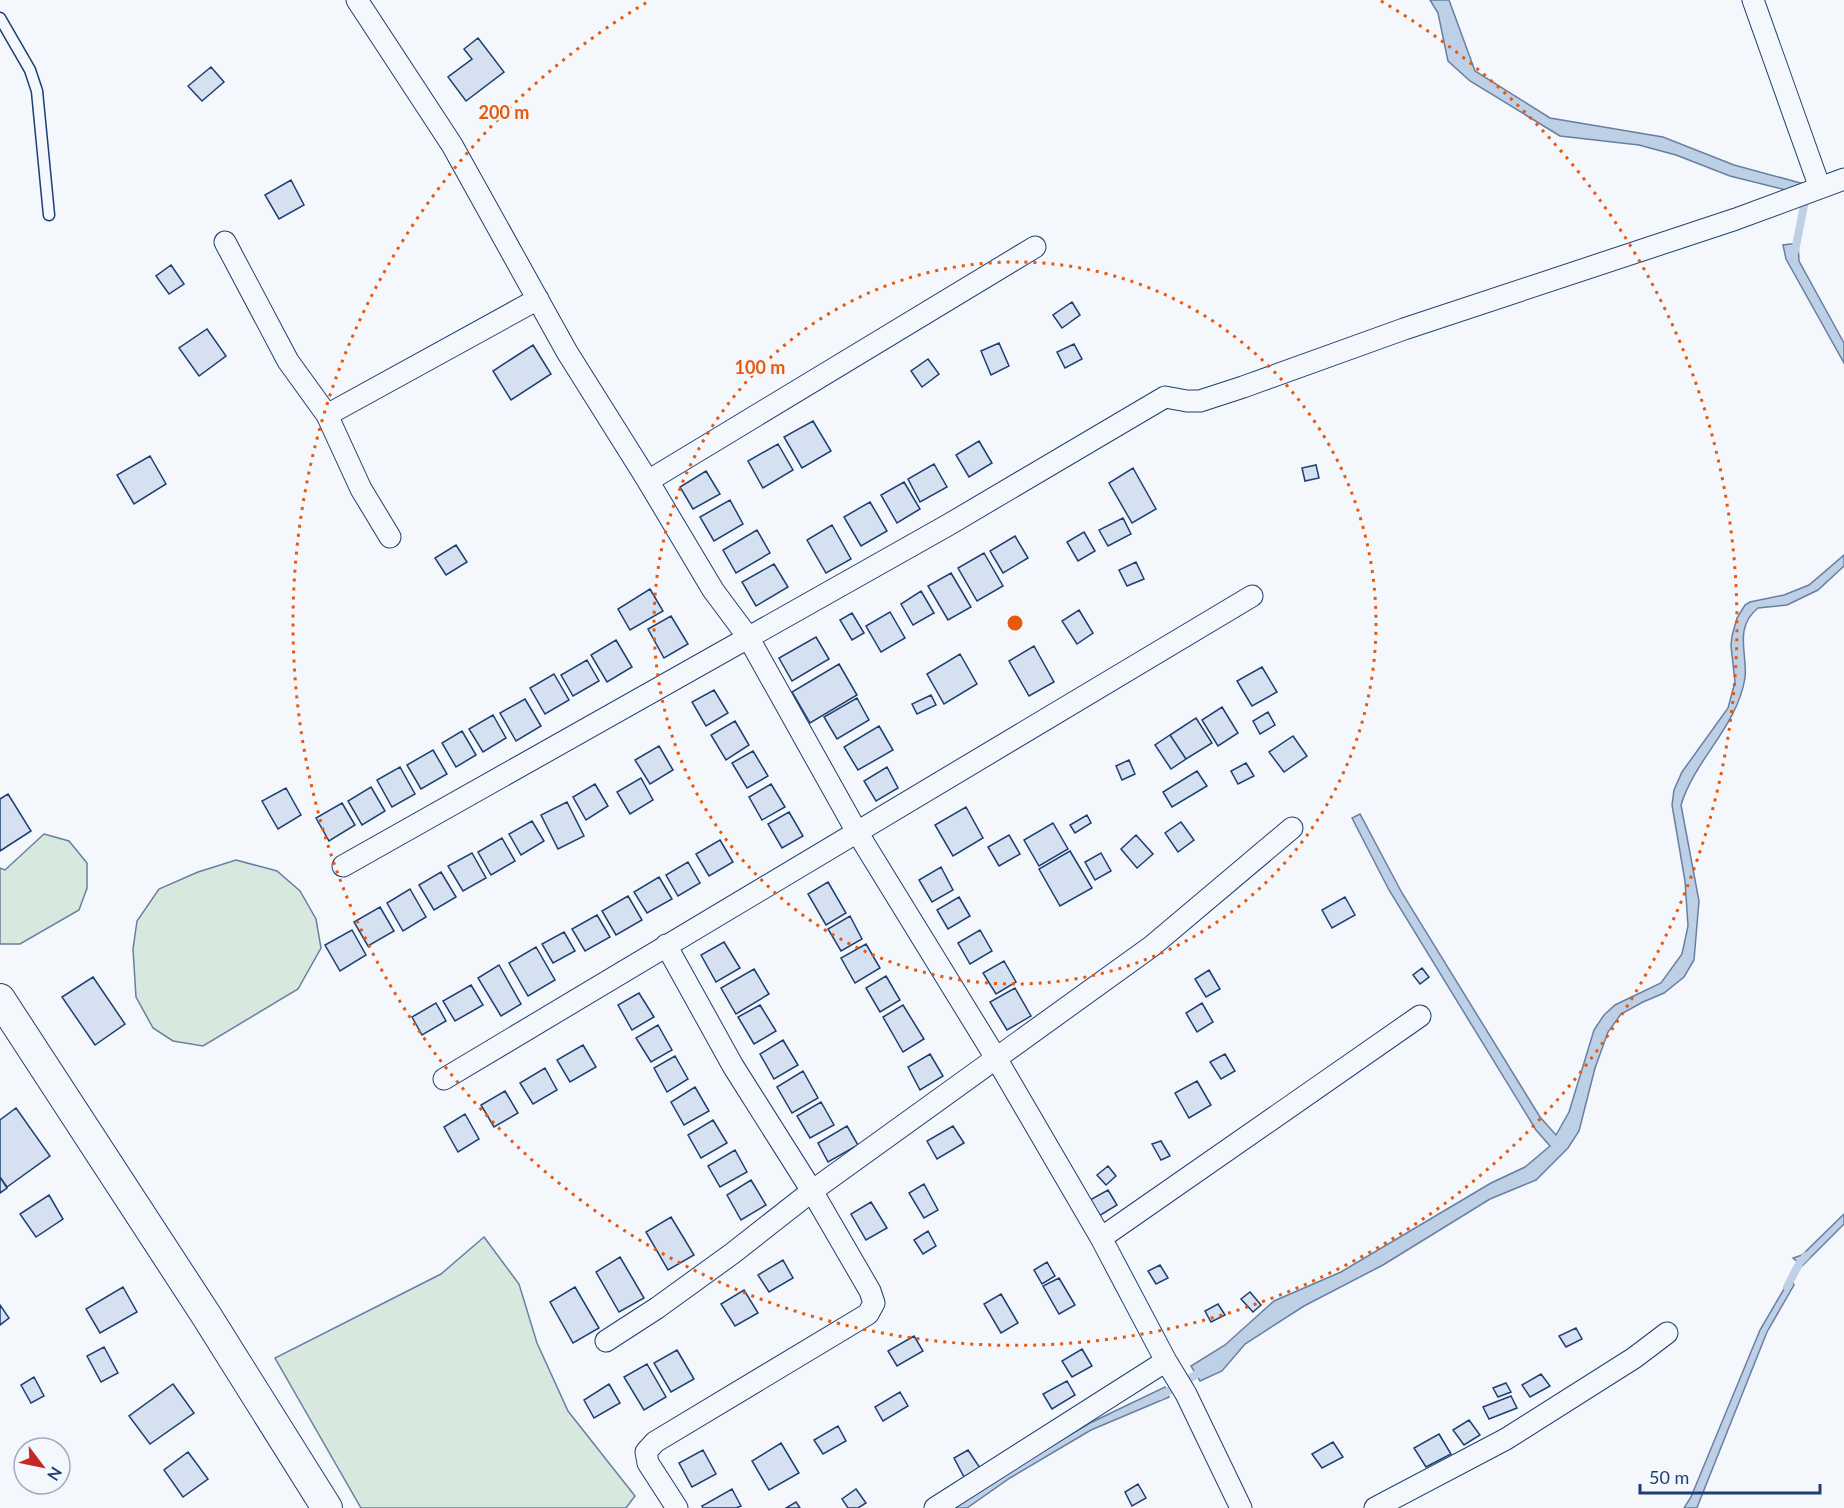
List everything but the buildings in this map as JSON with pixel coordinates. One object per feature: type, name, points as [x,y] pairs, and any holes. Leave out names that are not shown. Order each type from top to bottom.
[{"type":"street","points":[[357,0],[452,145],[567,351],[713,590],[748,637],[857,832],[996,1058],[1101,1238],[1186,1394],[1241,1508]]},
{"type":"street","points":[[1753,0],[1811,191]]},
{"type":"street","points":[[343,866],[958,519],[1165,397],[1186,401],[1200,400],[1232,390],[1404,329],[1736,219],[1844,179]]},
{"type":"street","points":[[225,242],[288,361],[327,415],[361,489],[390,537]]},
{"type":"street","points":[[648,481],[1035,247]]},
{"type":"street","points":[[327,415],[538,299]]},
{"type":"street","points":[[444,1079],[1252,596]]},
{"type":"street","points":[[606,1341],[734,1253],[812,1191],[1152,946],[1292,828]]},
{"type":"street","points":[[666,945],[733,1066],[812,1191],[870,1291],[874,1303],[868,1314],[655,1442],[646,1452],[648,1462],[677,1508]]},
{"type":"street","points":[[0,999],[206,1315],[327,1508]]},
{"type":"street","points":[[1101,1238],[1420,1016]]},
{"type":"street","points":[[1375,1508],[1506,1439],[1634,1358],[1667,1333]]},
{"type":"street","points":[[935,1508],[1171,1368]]},
{"type":"lane","points":[[0,18],[30,70],[37,91],[49,215]]},
{"type":"shaded area","points":[[44,834],[69,841],[87,863],[87,888],[79,910],[20,944],[0,944],[0,868],[5,870]]},
{"type":"shaded area","points":[[236,860],[277,871],[300,891],[316,919],[321,948],[298,989],[203,1046],[173,1041],[153,1028],[136,997],[133,949],[137,921],[159,889],[198,872]]},
{"type":"shaded area","points":[[484,1237],[519,1284],[537,1343],[568,1411],[635,1496],[626,1508],[361,1508],[275,1358],[441,1274]]},
{"type":"water","points":[[1430,0],[1449,0],[1475,71],[1550,118],[1663,137],[1734,165],[1808,185],[1798,193],[1730,176],[1676,155],[1639,145],[1560,136],[1470,81],[1448,61],[1438,13]]},
{"type":"water","points":[[1798,243],[1799,261],[1844,343],[1844,363],[1786,259],[1783,245]]},
{"type":"water","points":[[1844,555],[1844,566],[1818,590],[1787,605],[1758,608],[1746,624],[1743,642],[1745,678],[1741,696],[1725,728],[1687,788],[1681,805],[1699,901],[1694,960],[1684,977],[1664,993],[1621,1014],[1608,1032],[1595,1068],[1579,1131],[1568,1148],[1536,1180],[1490,1199],[1383,1265],[1304,1306],[1245,1344],[1222,1371],[1200,1381],[1191,1366],[1225,1345],[1274,1301],[1341,1272],[1491,1183],[1525,1167],[1550,1146],[1536,1130],[1389,890],[1352,818],[1360,814],[1402,893],[1540,1117],[1556,1135],[1569,1112],[1594,1030],[1604,1015],[1615,1005],[1661,983],[1682,954],[1688,926],[1685,881],[1672,805],[1674,790],[1682,772],[1728,708],[1735,682],[1731,646],[1737,618],[1745,605],[1750,602],[1784,595],[1809,585]]},
{"type":"water","points":[[1844,1214],[1844,1224],[1802,1266],[1793,1258],[1802,1255]]},
{"type":"water","points":[[1791,1277],[1794,1285],[1767,1332],[1697,1508],[1684,1508],[1691,1497],[1760,1330]]},
{"type":"water","points":[[1165,1387],[1169,1397],[1091,1430],[1010,1478],[967,1508],[954,1508],[1005,1474],[1090,1423]]},
{"type":"waterway","points":[[1795,251],[1806,195]]},
{"type":"waterway","points":[[1787,1287],[1800,1262],[1806,1256]]},
{"type":"waterway","points":[[1160,1396],[1204,1370]]}]
